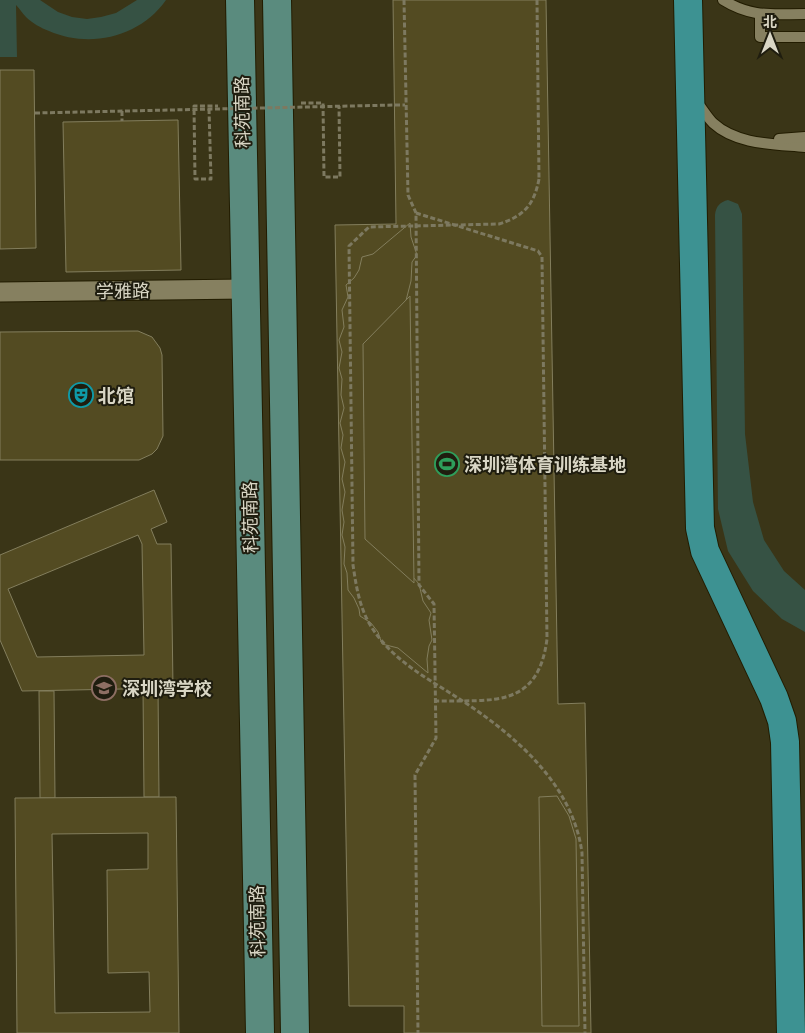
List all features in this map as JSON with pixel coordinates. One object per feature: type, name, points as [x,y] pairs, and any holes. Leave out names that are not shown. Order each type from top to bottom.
[{"type":"highway","points":[[688,0],[700,528],[705,551],[774,698],[782,722],[791,824],[791,1033]]},
{"type":"main road","name":"科苑南路","points":[[240,0],[260,1033]]},
{"type":"main road","name":"科苑南路","points":[[277,0],[295,1033]]},
{"type":"street","name":"学雅路","points":[[0,292],[246,289]]},
{"type":"lane","points":[[723,0],[746,12],[760,14],[805,14]]},
{"type":"lane","points":[[760,14],[760,37],[805,37]]},
{"type":"lane","points":[[690,92],[713,122],[730,135],[756,142],[805,147]]},
{"type":"lane","points":[[756,142],[805,137]]},
{"type":"path","points":[[404,0],[408,195],[416,214],[418,585],[434,604],[436,701],[436,738],[415,775],[418,1033]]},
{"type":"path","points":[[537,0],[539,178],[534,198],[521,214],[512,220],[499,224],[369,227],[349,246],[353,565],[361,604],[369,623],[391,651],[406,664],[489,719],[514,741],[538,764],[560,791],[570,809],[578,826],[582,853],[585,1033]]},
{"type":"path","points":[[298,103],[323,103],[324,176],[340,176],[339,106]]},
{"type":"path","points":[[35,113],[406,105]]},
{"type":"path","points":[[209,109],[211,178],[195,179],[194,106],[218,106]]},
{"type":"path","points":[[122,111],[122,121]]},
{"type":"path","points":[[416,214],[538,251],[542,257],[547,639],[544,658],[537,675],[512,696],[494,700],[436,701]]},
{"type":"green space","points":[[0,0],[40,0],[58,12],[72,17],[87,19],[116,13],[137,0],[166,0],[143,23],[128,31],[97,39],[81,39],[46,30],[28,19],[16,5],[17,57],[0,57]]},
{"type":"green space","points":[[728,200],[738,204],[742,214],[745,434],[753,502],[764,540],[784,571],[805,590],[805,632],[782,619],[753,591],[728,551],[718,509],[715,215],[719,205]]},
{"type":"building","name":"深圳湾体育训练基地","points":[[393,0],[546,0],[558,704],[585,703],[591,1033],[404,1033],[404,1006],[349,1006],[335,225],[396,224]]},
{"type":"building","points":[[0,70],[34,70],[36,248],[0,249]]},
{"type":"building","points":[[178,120],[181,270],[66,272],[63,122]]},
{"type":"building","points":[[410,223],[411,237],[417,255],[412,262],[411,281],[401,320],[402,336],[400,351],[403,361],[401,404],[403,419],[400,431],[403,444],[401,458],[404,473],[405,503],[402,517],[406,529],[404,542],[408,567],[419,584],[423,601],[431,613],[429,620],[432,640],[427,659],[428,673],[398,648],[382,644],[378,632],[371,623],[360,616],[354,598],[348,590],[347,573],[344,564],[345,547],[342,535],[344,522],[342,510],[345,492],[342,479],[345,462],[341,448],[343,435],[340,423],[344,408],[341,395],[342,379],[339,368],[342,352],[339,340],[344,327],[342,310],[348,297],[346,285],[359,270],[362,257],[373,254]]},
{"type":"building","points":[[410,296],[414,583],[365,539],[363,344]]},
{"type":"building","name":"北馆","points":[[138,331],[152,337],[160,348],[162,355],[163,436],[157,449],[152,454],[139,460],[0,460],[0,332]]},
{"type":"building","points":[[154,490],[167,522],[151,529],[157,544],[171,544],[173,688],[22,691],[0,640],[0,555]],"holes":[[[138,535],[142,544],[144,655],[37,657],[8,589]]]},
{"type":"building","points":[[158,688],[159,797],[144,797],[143,689]]},
{"type":"building","points":[[39,691],[54,691],[55,798],[40,798]]},
{"type":"building","points":[[557,796],[569,816],[576,839],[579,1026],[542,1026],[539,797]]},
{"type":"building","points":[[176,797],[179,1033],[17,1033],[15,798]],"holes":[[[148,833],[148,869],[107,870],[108,973],[149,972],[150,1012],[55,1013],[52,834]]]},
{"type":"place","name":"北馆","points":[[81,395]]},
{"type":"place","name":"深圳湾体育训练基地","points":[[447,464]]},
{"type":"place","name":"深圳湾学校","points":[[104,688]]}]
